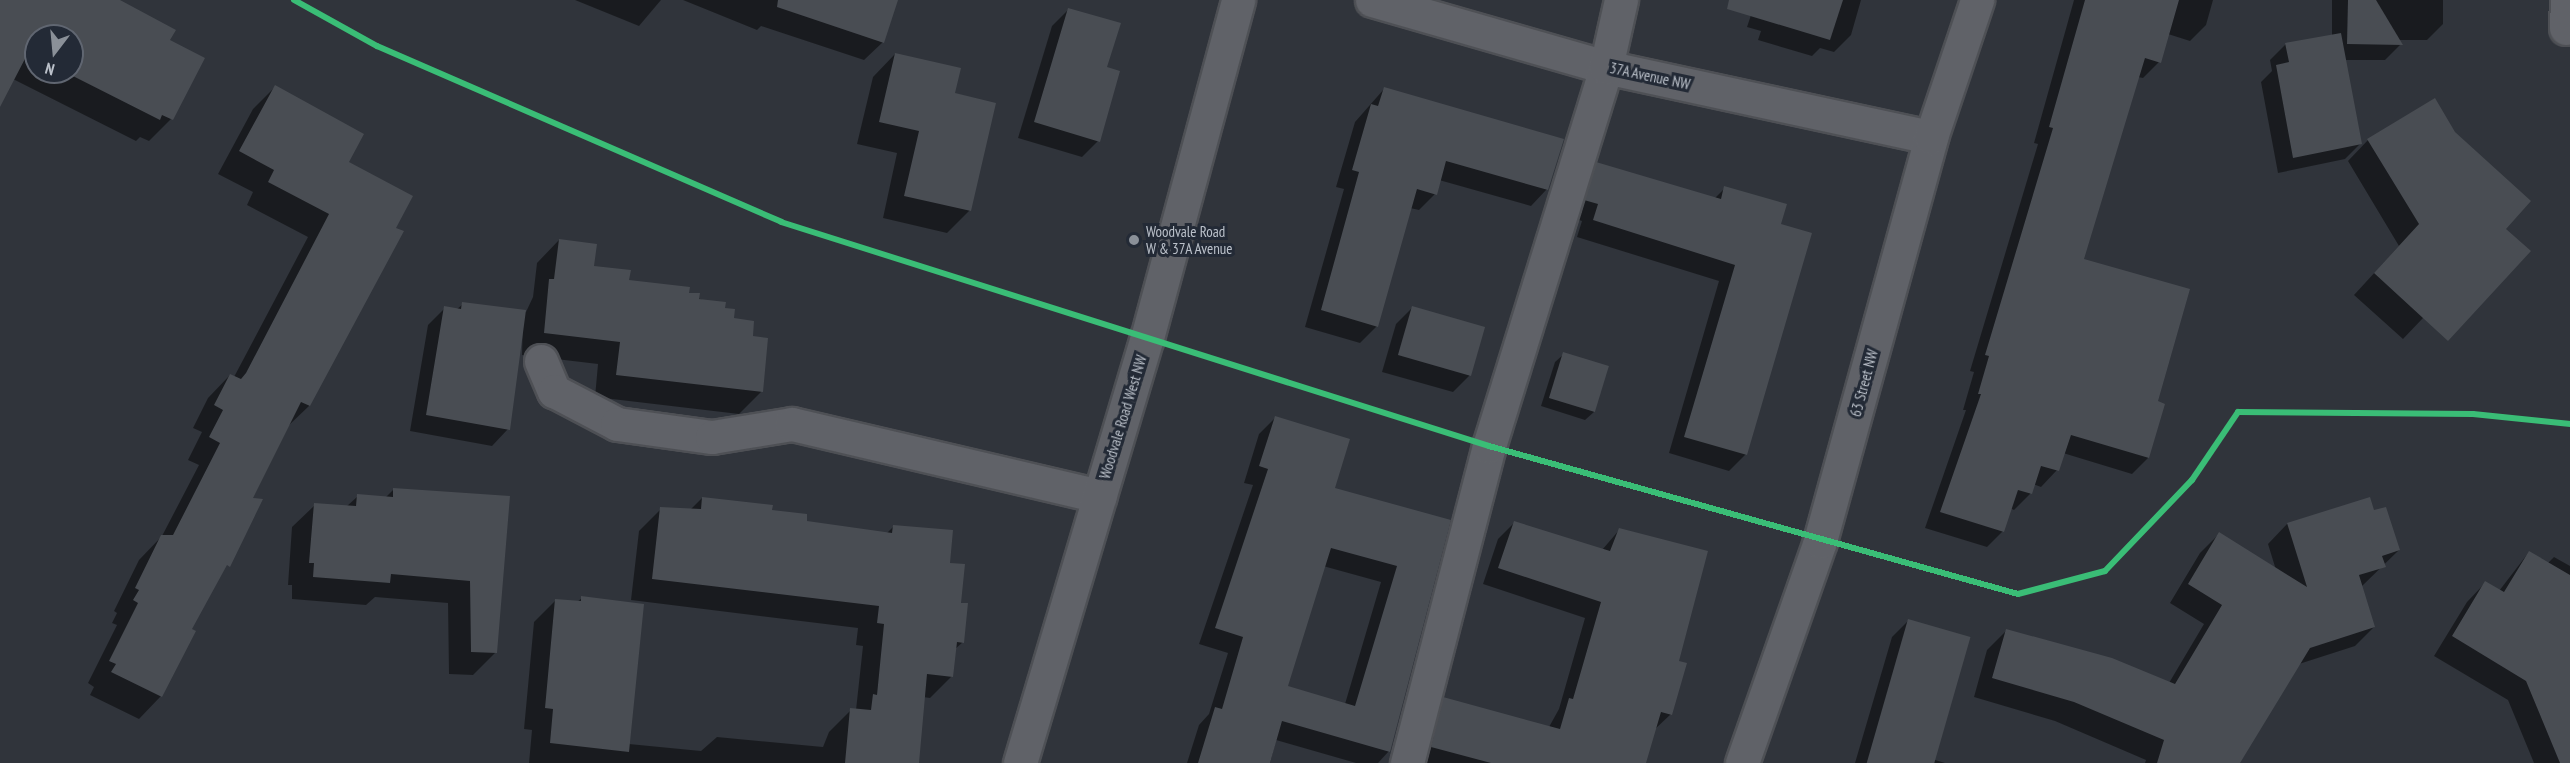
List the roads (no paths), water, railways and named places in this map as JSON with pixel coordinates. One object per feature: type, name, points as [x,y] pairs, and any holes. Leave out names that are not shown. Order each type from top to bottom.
[{"type":"street","name":"Woodvale Road West NW","points":[[1020,763],[1147,338],[1238,0]]},
{"type":"street","name":"37A Avenue NW","points":[[1372,0],[1606,67],[1931,137]]},
{"type":"street","points":[[1407,763],[1489,446],[1606,67],[1621,0]]},
{"type":"street","name":"63 Street NW","points":[[1742,763],[1820,541],[1931,137],[1977,0]]},
{"type":"street","points":[[541,361],[554,391],[617,424],[712,436],[792,424],[1100,496]]},
{"type":"place","name":"Woodvale Road W & 37A Avenue","points":[[1134,240]]}]
